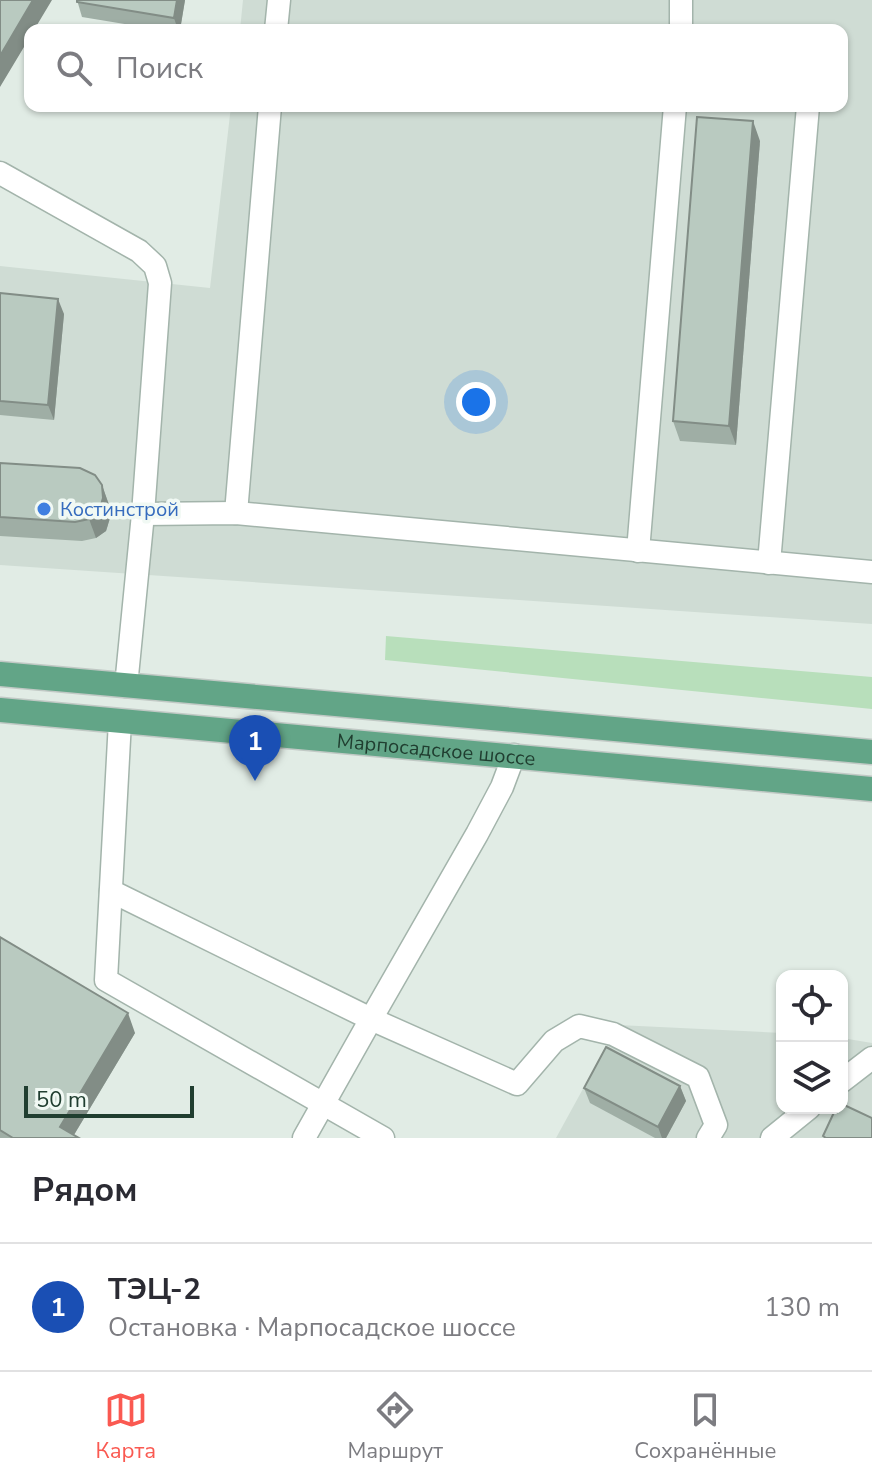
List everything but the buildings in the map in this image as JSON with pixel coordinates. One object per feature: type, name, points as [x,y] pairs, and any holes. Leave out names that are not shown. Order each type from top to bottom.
[{"type":"main road","name":"Марпосадское шоссе","points":[[0,674],[872,752]]},
{"type":"main road","name":"Марпосадское шоссе","points":[[0,710],[872,789]]},
{"type":"lane","points":[[277,24],[279,0]]},
{"type":"lane","points":[[681,0],[681,24]]},
{"type":"lane","points":[[236,513],[269,112]]},
{"type":"lane","points":[[638,551],[675,112]]},
{"type":"lane","points":[[769,563],[807,112]]},
{"type":"lane","points":[[0,173],[139,251],[155,266],[160,283],[143,514],[126,686]]},
{"type":"lane","points":[[143,514],[236,513],[872,572]]},
{"type":"lane","points":[[120,721],[106,980],[383,1138]]},
{"type":"lane","points":[[304,1138],[477,834],[502,787],[514,755]]},
{"type":"lane","points":[[111,891],[371,1019],[517,1084],[554,1041],[579,1026],[613,1034],[698,1077],[716,1125],[708,1138]]},
{"type":"lane","points":[[848,1076],[872,1058]]},
{"type":"lane","points":[[772,1138],[802,1114]]},
{"type":"shaded area","points":[[243,0],[872,0],[872,624],[0,565],[0,266],[210,288],[230,112],[848,112],[848,24],[241,24]]},
{"type":"shaded area","points":[[618,1025],[776,1033],[776,1114],[848,1114],[848,1039],[872,1043],[872,1138],[556,1138]]},
{"type":"green space","points":[[386,636],[872,677],[872,709],[385,660]]},
{"type":"place","name":"Костинстрой","points":[[44,509]]},
{"type":"place","name":"ТЭЦ-2","points":[[255,781]]}]
